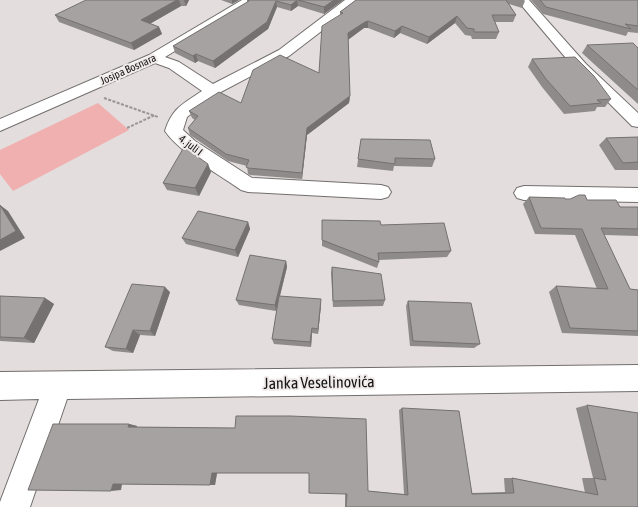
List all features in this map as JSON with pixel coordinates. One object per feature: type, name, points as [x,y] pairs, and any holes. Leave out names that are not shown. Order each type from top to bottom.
[{"type":"street","name":"Josipa Bosnara","points":[[0,126],[154,58],[250,0]]},
{"type":"street","name":"4. juli I","points":[[356,0],[349,3],[284,53],[212,91],[181,113],[176,122],[174,131],[189,145],[248,185],[381,192]]},
{"type":"street","points":[[523,0],[581,67],[636,118]]},
{"type":"street","points":[[154,58],[174,65],[212,91]]},
{"type":"street","points":[[524,193],[638,195]]},
{"type":"street","name":"Janka Veselinovića","points":[[0,386],[638,378]]},
{"type":"street","points":[[14,507],[58,385]]},
{"type":"path","points":[[79,90],[176,122]]},
{"type":"path","points":[[126,128],[155,115]]},
{"type":"shaded area","points":[[98,103],[129,130],[13,191],[0,174],[0,150]]},
{"type":"building","points":[[86,0],[177,0],[141,20],[159,27],[131,43],[55,15]]},
{"type":"building","points":[[297,0],[291,5],[276,1],[267,22],[213,61],[196,54],[193,56],[173,46],[249,1],[247,1]]},
{"type":"building","points":[[298,0],[334,0],[324,7]]},
{"type":"building","points":[[356,0],[506,0],[516,15],[492,15],[499,32],[474,32],[474,29],[467,28],[457,16],[429,37],[402,26],[395,31],[368,21],[348,33],[350,96],[307,128],[302,173],[248,168],[246,167],[249,160],[226,154],[188,128],[198,116],[189,111],[219,92],[241,103],[253,70],[280,55],[319,73],[322,26],[343,13],[340,12]]},
{"type":"building","points":[[540,0],[638,0],[638,26],[625,24],[631,29],[546,7]]},
{"type":"building","points":[[633,43],[638,48],[638,90],[587,45]]},
{"type":"building","points":[[575,57],[594,76],[611,99],[597,100],[601,103],[570,106],[546,79],[532,59]]},
{"type":"building","points":[[638,137],[638,162],[623,163],[606,138]]},
{"type":"building","points":[[361,139],[430,140],[435,159],[395,158],[395,164],[358,159]]},
{"type":"building","points":[[184,147],[208,164],[195,188],[163,183]]},
{"type":"building","points":[[579,195],[585,195],[587,200],[616,200],[620,207],[638,207],[638,229],[601,228],[630,289],[638,290],[638,331],[570,328],[556,286],[608,289],[582,229],[541,228],[529,197],[570,199]]},
{"type":"building","points":[[0,205],[16,231],[0,240]]},
{"type":"building","points":[[198,211],[248,222],[235,250],[182,238]]},
{"type":"building","points":[[322,220],[380,221],[381,225],[444,223],[451,251],[378,253],[379,262],[322,240]]},
{"type":"building","points":[[250,255],[286,261],[275,305],[236,300]]},
{"type":"building","points":[[332,267],[381,274],[385,300],[333,301]]},
{"type":"building","points":[[132,284],[165,287],[150,331],[133,330],[126,349],[105,347]]},
{"type":"building","points":[[0,296],[45,298],[24,338],[0,337]]},
{"type":"building","points":[[279,296],[321,299],[318,329],[312,328],[310,342],[272,339]]},
{"type":"building","points":[[408,301],[471,303],[480,344],[413,341]]},
{"type":"building","points":[[587,405],[638,413],[638,507],[346,507],[347,494],[309,493],[309,473],[212,473],[210,485],[113,484],[111,491],[28,490],[53,424],[129,424],[128,427],[235,428],[236,416],[290,416],[366,419],[368,491],[408,495],[402,408],[459,411],[472,494],[514,493],[512,478],[598,495],[594,478],[606,480]]}]
